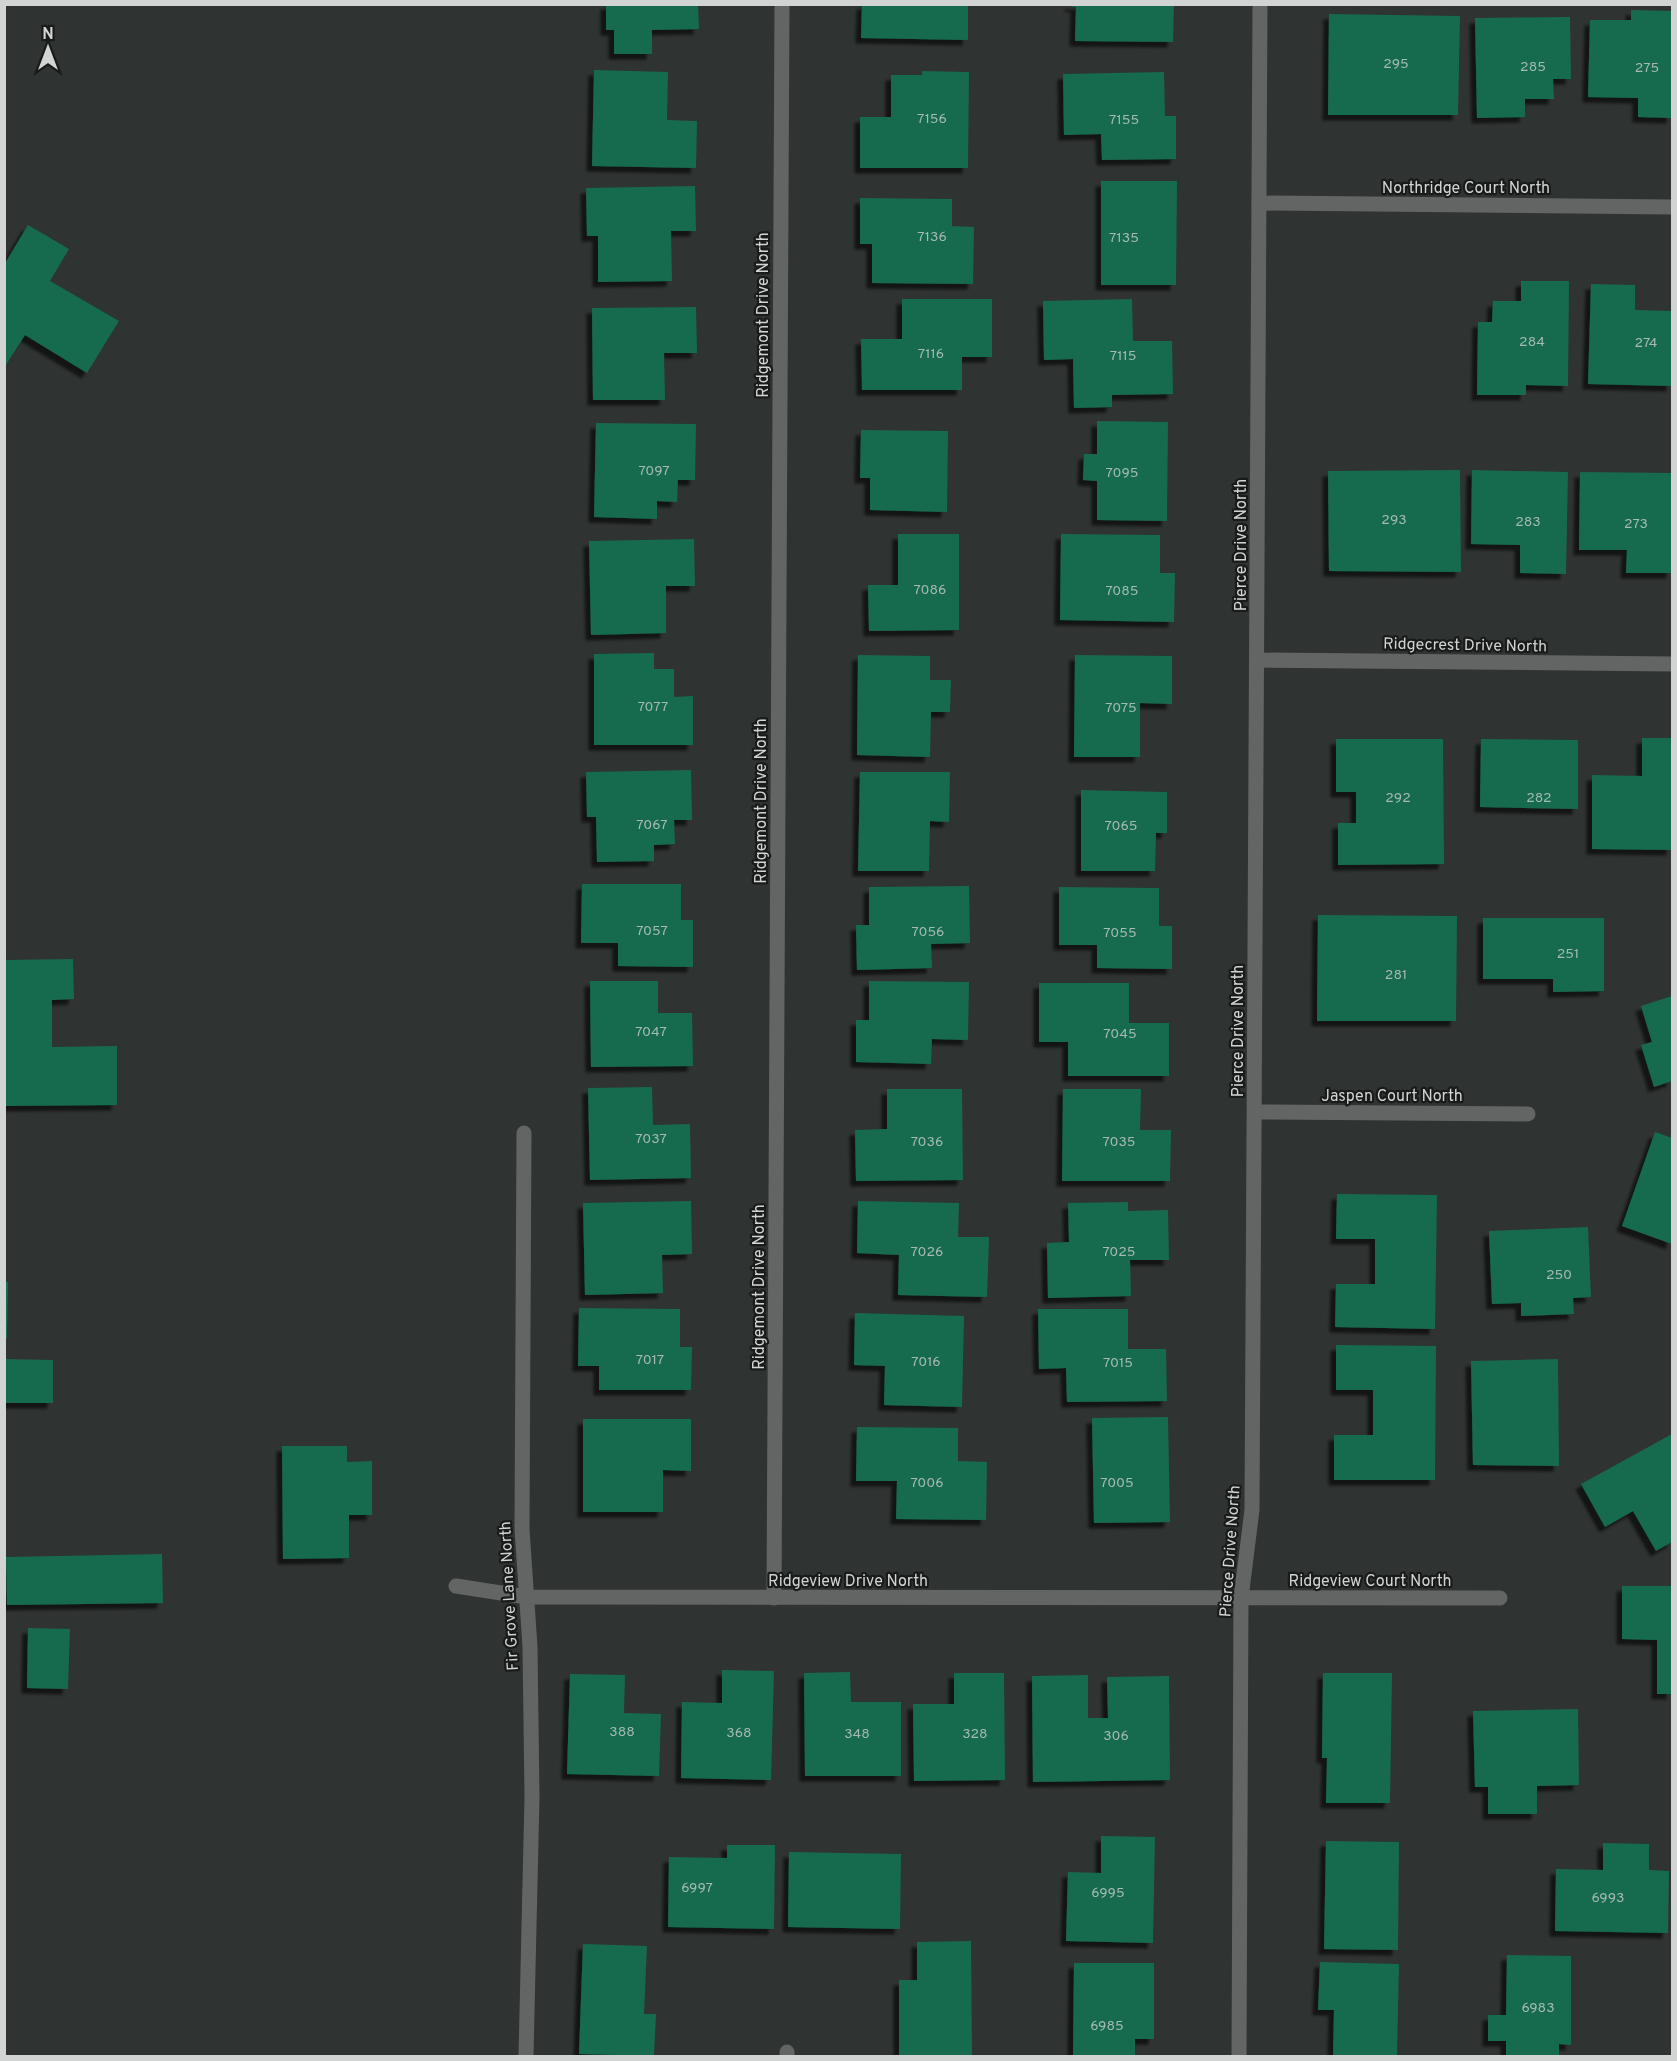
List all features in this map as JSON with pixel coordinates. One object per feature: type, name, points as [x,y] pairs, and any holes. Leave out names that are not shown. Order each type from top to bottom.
[{"type":"street","name":"Ridgemont Drive North","points":[[774,1598],[782,4]]},
{"type":"street","name":"Pierce Drive North","points":[[1239,2056],[1241,1598],[1252,1510],[1260,4]]},
{"type":"street","name":"Northridge Court North","points":[[1259,203],[1672,207]]},
{"type":"street","name":"Ridgecrest Drive North","points":[[1257,660],[1672,664]]},
{"type":"street","name":"Jaspen Court North","points":[[1255,1112],[1528,1114]]},
{"type":"street","name":"Fir Grove Lane North","points":[[524,1133],[522,1529],[530,1647],[532,1797],[526,2056]]},
{"type":"street","name":"Ridgeview Drive North","points":[[456,1586],[526,1597],[1241,1598]]},
{"type":"street","name":"Ridgeview Court North","points":[[1241,1598],[1500,1598]]},
{"type":"building","points":[[606,4],[698,4],[699,29],[652,30],[652,54],[614,54],[614,30],[606,30]]},
{"type":"building","points":[[862,4],[968,4],[968,40],[861,38]]},
{"type":"building","points":[[1070,4],[1174,4],[1173,42],[1075,41],[1076,7]]},
{"type":"building","points":[[1631,10],[1672,11],[1672,118],[1638,117],[1638,98],[1588,97],[1590,20],[1631,20]]},
{"type":"building","points":[[1329,14],[1460,16],[1458,115],[1328,115]]},
{"type":"building","points":[[1570,17],[1571,79],[1553,79],[1554,99],[1525,99],[1525,117],[1477,118],[1475,18]]},
{"type":"building","points":[[594,70],[668,72],[667,120],[697,121],[696,168],[592,166]]},
{"type":"building","points":[[922,71],[969,72],[968,168],[860,168],[860,117],[891,117],[891,75],[922,75]]},
{"type":"building","points":[[1164,72],[1165,116],[1176,116],[1176,159],[1102,160],[1101,134],[1064,135],[1063,74]]},
{"type":"building","points":[[1101,181],[1177,181],[1176,285],[1101,285]]},
{"type":"building","points":[[695,186],[696,231],[671,231],[672,281],[598,282],[598,236],[587,236],[586,188]]},
{"type":"building","points":[[860,198],[952,199],[952,226],[974,227],[973,284],[872,283],[872,244],[860,244]]},
{"type":"building","points":[[28,225],[69,249],[50,281],[119,321],[87,373],[25,335],[4,368],[4,265]]},
{"type":"building","points":[[1521,281],[1569,281],[1568,386],[1526,385],[1526,395],[1477,395],[1478,322],[1492,322],[1493,301],[1521,301]]},
{"type":"building","points":[[1591,284],[1635,285],[1635,310],[1672,311],[1672,386],[1588,384]]},
{"type":"building","points":[[902,299],[992,299],[992,357],[962,357],[962,390],[862,390],[861,339],[902,339]]},
{"type":"building","points":[[1132,299],[1133,341],[1172,341],[1173,394],[1112,395],[1112,407],[1074,408],[1073,359],[1044,360],[1043,301]]},
{"type":"building","points":[[696,307],[697,353],[664,353],[665,400],[593,400],[592,308]]},
{"type":"building","points":[[1097,421],[1168,422],[1167,521],[1097,520],[1097,481],[1083,480],[1084,454],[1097,454]]},
{"type":"building","points":[[596,423],[696,424],[695,480],[678,480],[677,502],[657,501],[657,519],[594,517]]},
{"type":"building","points":[[861,430],[948,431],[947,512],[870,510],[870,478],[860,478]]},
{"type":"building","points":[[1460,470],[1461,572],[1329,571],[1328,471]]},
{"type":"building","points":[[1472,470],[1568,472],[1566,574],[1520,573],[1520,545],[1471,544]]},
{"type":"building","points":[[1580,472],[1672,473],[1672,573],[1626,573],[1627,550],[1579,550]]},
{"type":"building","points":[[898,534],[959,534],[959,630],[869,631],[868,585],[898,585]]},
{"type":"building","points":[[1061,534],[1160,535],[1160,573],[1175,573],[1174,622],[1060,620]]},
{"type":"building","points":[[694,539],[695,586],[666,586],[666,633],[591,635],[589,541]]},
{"type":"building","points":[[654,653],[654,669],[674,669],[674,697],[693,696],[693,745],[594,745],[594,654]]},
{"type":"building","points":[[858,655],[930,656],[930,680],[951,680],[950,712],[931,712],[930,757],[857,755]]},
{"type":"building","points":[[1075,655],[1172,656],[1172,704],[1140,703],[1140,757],[1074,757]]},
{"type":"building","points":[[1642,738],[1672,738],[1672,850],[1592,849],[1592,775],[1642,776]]},
{"type":"building","points":[[1336,739],[1443,739],[1444,864],[1338,865],[1338,823],[1356,823],[1356,792],[1336,792]]},
{"type":"building","points":[[1481,739],[1578,740],[1578,809],[1480,807]]},
{"type":"building","points":[[691,770],[692,820],[674,820],[675,844],[654,845],[654,861],[597,862],[596,817],[587,817],[586,772]]},
{"type":"building","points":[[860,772],[950,772],[949,822],[930,821],[929,871],[858,871]]},
{"type":"building","points":[[1081,790],[1167,792],[1167,833],[1156,833],[1155,871],[1081,871]]},
{"type":"building","points":[[582,884],[681,884],[681,920],[693,920],[693,967],[618,966],[618,943],[581,943]]},
{"type":"building","points":[[969,886],[970,943],[931,944],[932,968],[857,970],[856,925],[869,925],[869,887]]},
{"type":"building","points":[[1059,887],[1159,888],[1159,926],[1172,926],[1172,969],[1097,968],[1097,945],[1059,945]]},
{"type":"building","points":[[1318,915],[1457,916],[1456,1021],[1317,1021]]},
{"type":"building","points":[[1483,918],[1604,918],[1604,991],[1553,992],[1553,979],[1483,979]]},
{"type":"building","points":[[73,959],[74,999],[52,1000],[52,1047],[117,1046],[117,1105],[4,1106],[4,960]]},
{"type":"building","points":[[590,981],[658,981],[658,1013],[692,1013],[693,1066],[591,1067]]},
{"type":"building","points":[[869,981],[969,982],[968,1040],[932,1039],[931,1064],[856,1062],[856,1020],[869,1020]]},
{"type":"building","points":[[1039,983],[1129,983],[1129,1023],[1169,1023],[1169,1076],[1068,1076],[1068,1042],[1039,1042]]},
{"type":"building","points":[[1672,996],[1672,1081],[1654,1087],[1641,1045],[1652,1042],[1641,1006]]},
{"type":"building","points":[[652,1087],[653,1125],[690,1124],[691,1178],[590,1180],[588,1088]]},
{"type":"building","points":[[887,1089],[962,1089],[963,1180],[856,1181],[855,1130],[887,1129]]},
{"type":"building","points":[[1063,1089],[1141,1089],[1140,1130],[1171,1130],[1170,1181],[1062,1181]]},
{"type":"building","points":[[1655,1132],[1672,1138],[1672,1244],[1622,1226]]},
{"type":"building","points":[[1337,1194],[1437,1195],[1435,1329],[1335,1327],[1336,1284],[1375,1284],[1375,1239],[1336,1239]]},
{"type":"building","points":[[691,1201],[692,1254],[662,1255],[663,1293],[585,1295],[583,1203]]},
{"type":"building","points":[[858,1201],[959,1203],[958,1237],[989,1237],[987,1297],[898,1295],[899,1255],[857,1253]]},
{"type":"building","points":[[1128,1202],[1128,1211],[1168,1210],[1169,1260],[1130,1260],[1131,1296],[1048,1298],[1047,1243],[1069,1242],[1068,1203]]},
{"type":"building","points":[[1588,1227],[1591,1297],[1573,1298],[1574,1314],[1521,1316],[1521,1303],[1492,1304],[1489,1231]]},
{"type":"building","points":[[4,1282],[8,1282],[7,1338],[4,1338]]},
{"type":"building","points":[[579,1308],[680,1309],[680,1347],[692,1347],[691,1390],[599,1390],[599,1366],[578,1366]]},
{"type":"building","points":[[1038,1309],[1128,1309],[1128,1349],[1166,1349],[1167,1401],[1067,1402],[1066,1368],[1039,1369]]},
{"type":"building","points":[[855,1313],[964,1316],[962,1407],[884,1405],[885,1366],[854,1365]]},
{"type":"building","points":[[1336,1345],[1436,1346],[1435,1480],[1334,1480],[1334,1435],[1373,1435],[1373,1390],[1336,1390]]},
{"type":"building","points":[[5,1359],[53,1360],[53,1403],[6,1403]]},
{"type":"building","points":[[1558,1359],[1559,1466],[1473,1465],[1471,1361]]},
{"type":"building","points":[[1168,1417],[1170,1522],[1094,1523],[1092,1418]]},
{"type":"building","points":[[583,1419],[691,1419],[691,1471],[663,1470],[663,1512],[583,1512]]},
{"type":"building","points":[[857,1427],[958,1428],[958,1461],[987,1462],[986,1520],[896,1519],[897,1481],[856,1481]]},
{"type":"building","points":[[1672,1434],[1672,1542],[1656,1551],[1633,1511],[1605,1527],[1581,1484]]},
{"type":"building","points":[[282,1446],[347,1446],[347,1462],[372,1461],[372,1515],[349,1515],[349,1558],[283,1559]]},
{"type":"building","points":[[162,1554],[163,1603],[7,1605],[6,1557]]},
{"type":"building","points":[[1622,1586],[1672,1586],[1672,1694],[1657,1694],[1657,1640],[1622,1639]]},
{"type":"building","points":[[28,1628],[70,1629],[68,1689],[27,1688]]},
{"type":"building","points":[[722,1670],[774,1671],[771,1780],[681,1778],[682,1702],[722,1703]]},
{"type":"building","points":[[850,1672],[851,1702],[901,1702],[901,1776],[805,1776],[804,1673]]},
{"type":"building","points":[[954,1673],[1004,1673],[1005,1780],[914,1781],[913,1704],[954,1704]]},
{"type":"building","points":[[1323,1673],[1392,1673],[1390,1803],[1326,1803],[1327,1758],[1322,1758]]},
{"type":"building","points":[[570,1674],[625,1675],[624,1713],[661,1714],[659,1776],[567,1774]]},
{"type":"building","points":[[1088,1675],[1088,1718],[1108,1718],[1107,1677],[1169,1676],[1170,1780],[1033,1782],[1032,1676]]},
{"type":"building","points":[[1578,1709],[1579,1785],[1537,1786],[1537,1814],[1488,1814],[1488,1787],[1475,1787],[1473,1711]]},
{"type":"building","points":[[1101,1836],[1155,1837],[1153,1943],[1066,1941],[1068,1872],[1101,1873]]},
{"type":"building","points":[[1326,1841],[1399,1842],[1398,1950],[1324,1949]]},
{"type":"building","points":[[1603,1843],[1649,1844],[1649,1870],[1669,1871],[1668,1933],[1555,1931],[1556,1869],[1603,1870]]},
{"type":"building","points":[[727,1845],[775,1845],[774,1929],[668,1927],[669,1857],[727,1858]]},
{"type":"building","points":[[789,1852],[901,1854],[900,1929],[788,1927]]},
{"type":"building","points":[[971,1941],[972,2056],[899,2056],[899,1980],[917,1980],[917,1942]]},
{"type":"building","points":[[583,1944],[647,1946],[644,2014],[656,2014],[654,2056],[579,2054]]},
{"type":"building","points":[[1507,1955],[1571,1956],[1571,2045],[1559,2044],[1559,2056],[1506,2056],[1506,2041],[1488,2041],[1488,2015],[1506,2015]]},
{"type":"building","points":[[1320,1962],[1399,1964],[1397,2056],[1333,2056],[1334,2010],[1318,2010]]},
{"type":"building","points":[[1074,1963],[1154,1963],[1154,2039],[1135,2039],[1135,2056],[1073,2056]]}]
